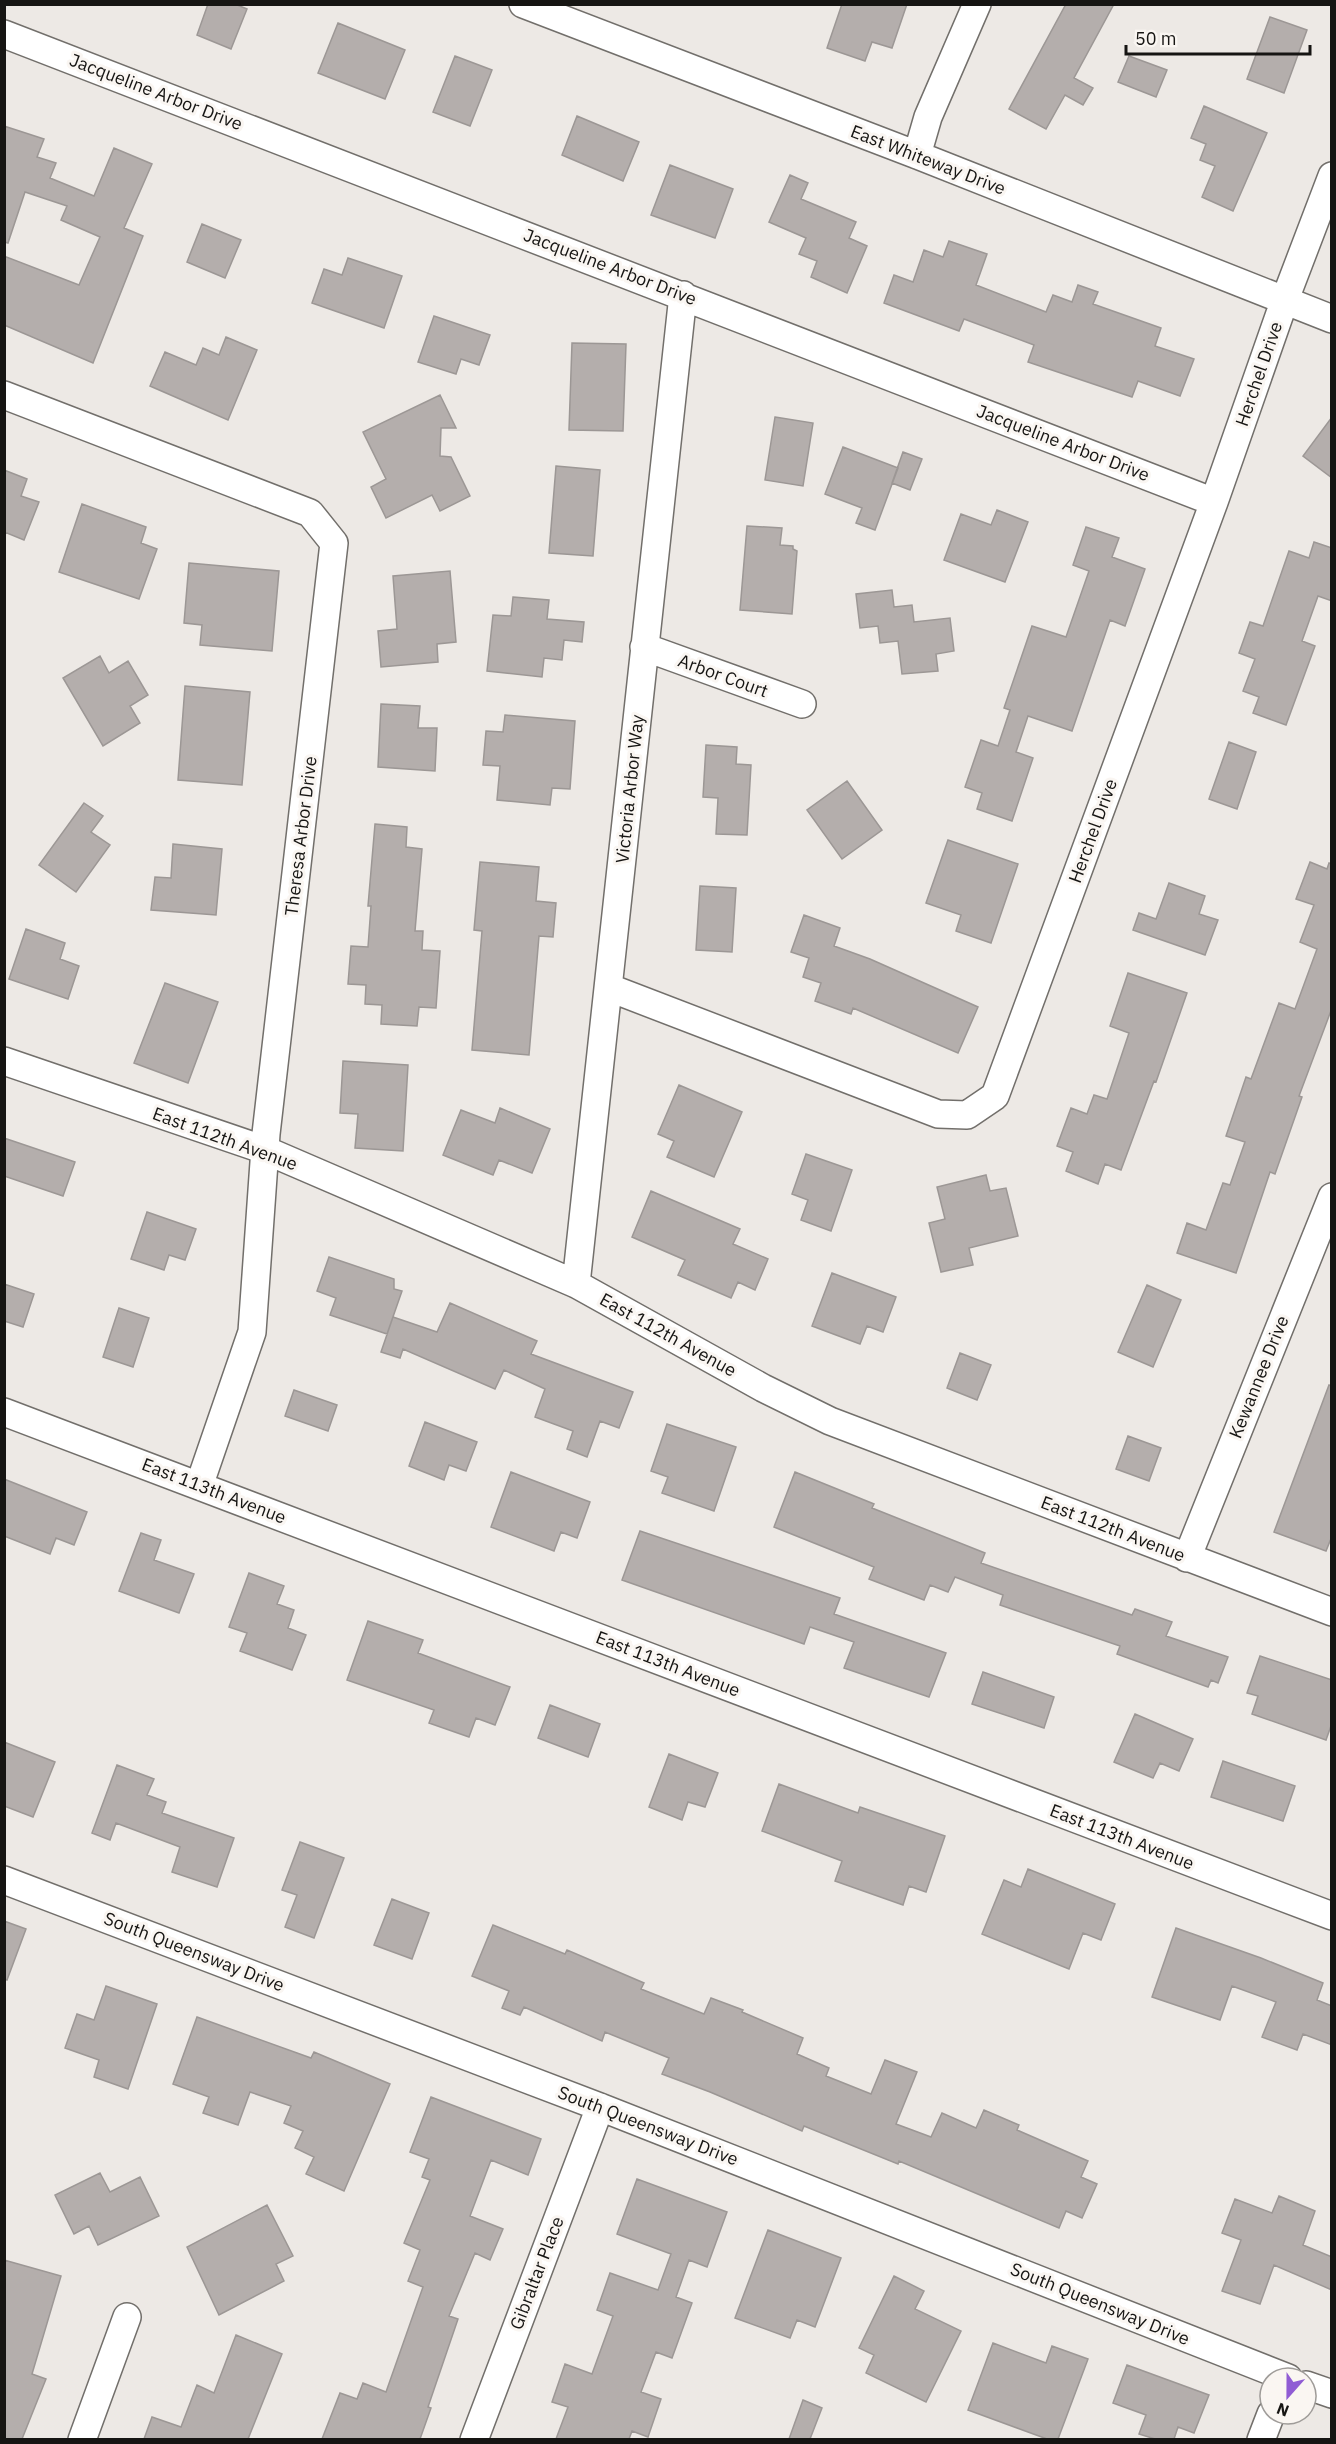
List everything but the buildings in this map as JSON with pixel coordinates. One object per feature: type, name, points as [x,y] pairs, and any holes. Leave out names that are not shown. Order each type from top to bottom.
[{"type":"street","name":"East Whiteway Drive","points":[[523,4],[580,15],[917,155],[1284,302],[1332,319]]},
{"type":"street","points":[[917,155],[928,117],[977,4]]},
{"type":"street","name":"Jacqueline Arbor Drive","points":[[4,34],[683,294],[1214,502]]},
{"type":"street","name":"Herchel Drive","points":[[610,988],[938,1114],[967,1115],[994,1096],[1332,176]]},
{"type":"street","name":"Victoria Arbor Way","points":[[576,1284],[610,988],[644,647],[683,294]]},
{"type":"street","name":"Theresa Arbor Drive","points":[[4,395],[309,513],[334,543],[265,1150],[252,1332],[199,1486]]},
{"type":"street","name":"Arbor Court","points":[[644,647],[802,704]]},
{"type":"street","name":"East 112th Avenue","points":[[4,1061],[265,1150],[576,1284],[763,1388],[830,1421],[1332,1612]]},
{"type":"street","name":"Kewannee Drive","points":[[1187,1558],[1332,1197]]},
{"type":"street","name":"East 113th Avenue","points":[[4,1412],[1332,1916]]},
{"type":"street","name":"South Queensway Drive","points":[[4,1880],[600,2107],[1258,2366]]},
{"type":"street","name":"Gibraltar Place","points":[[474,2439],[600,2107]]},
{"type":"street","points":[[82,2439],[127,2317]]}]
